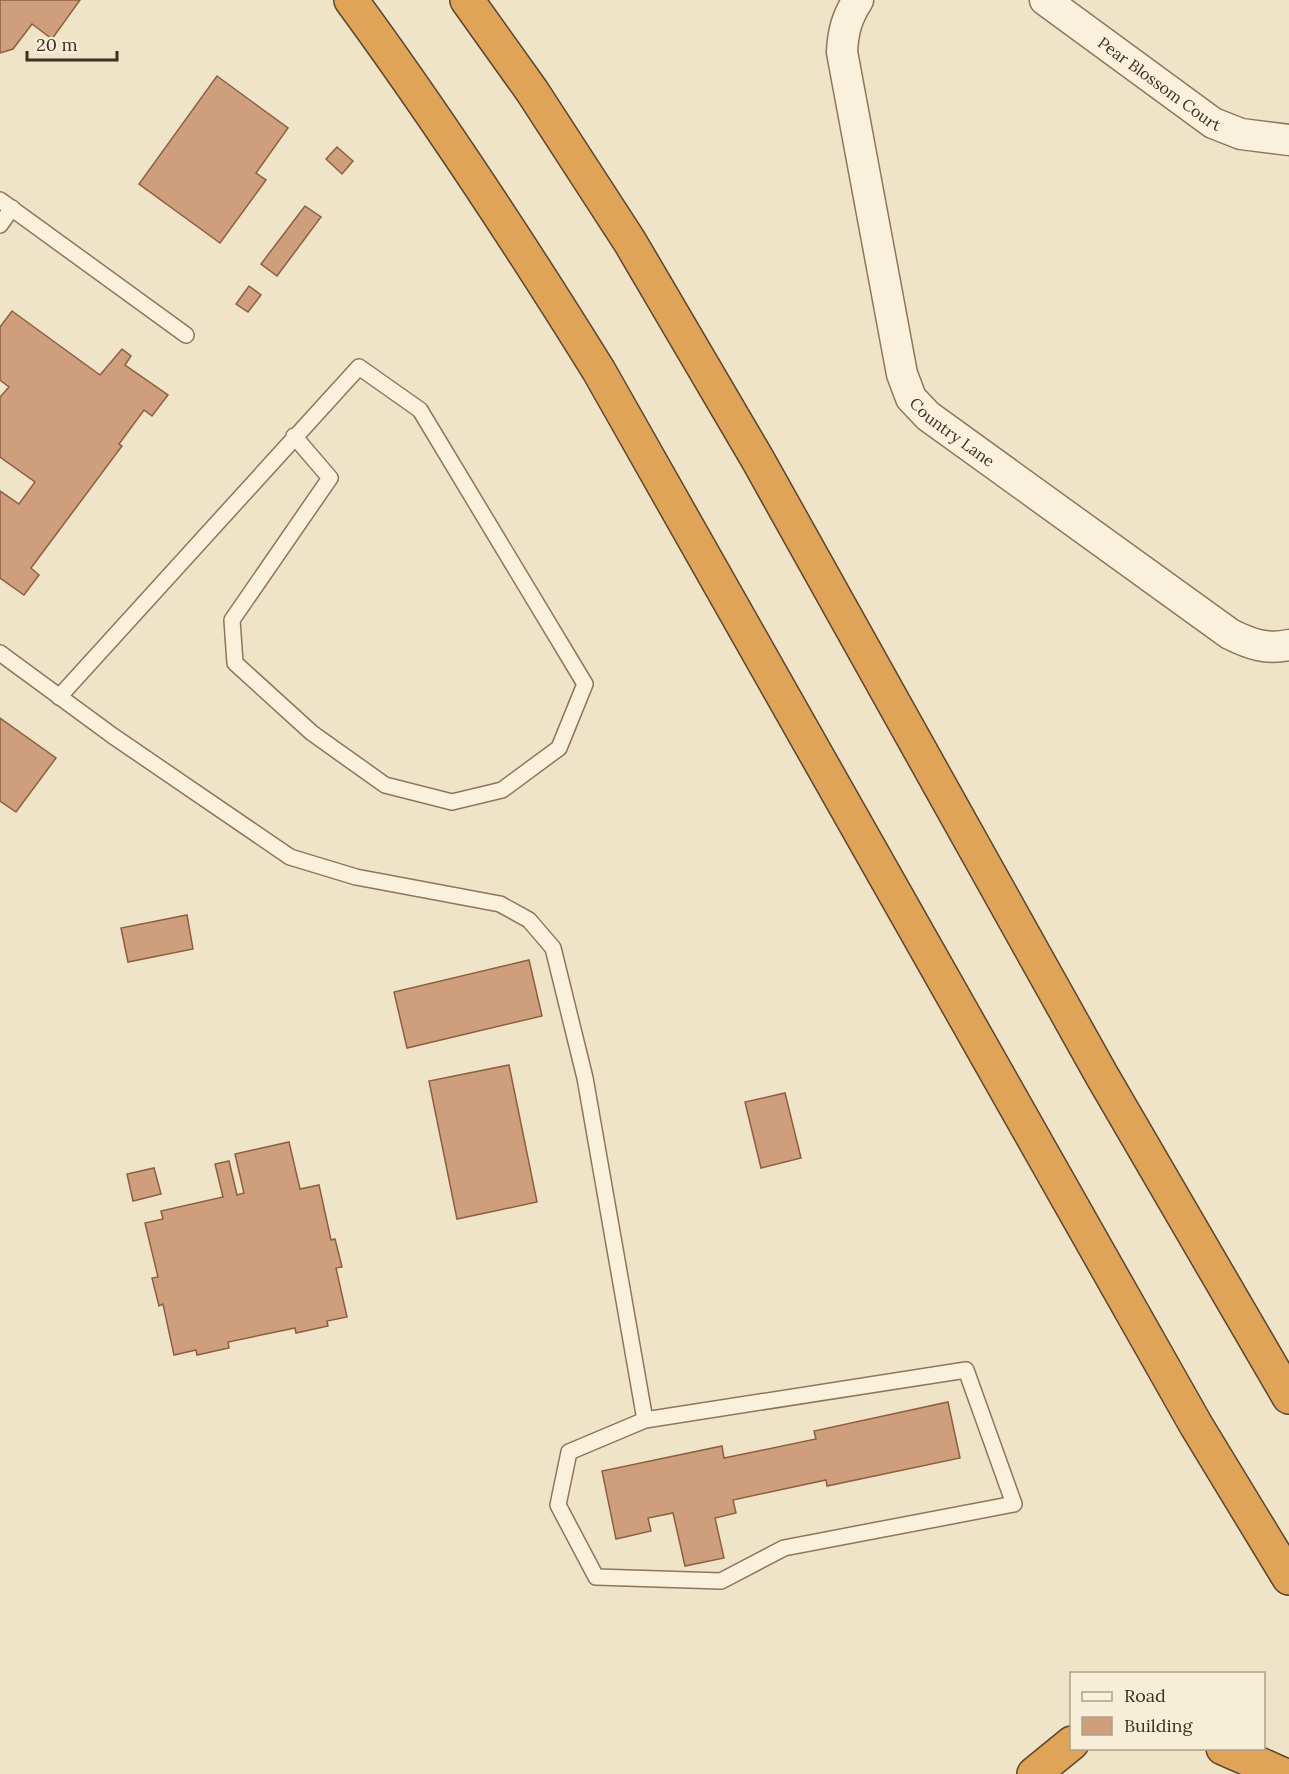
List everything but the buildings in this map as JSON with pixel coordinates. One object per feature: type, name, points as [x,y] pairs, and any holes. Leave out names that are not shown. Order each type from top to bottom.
[{"type":"highway","points":[[351,0],[420,93],[510,227],[599,371],[1190,1414],[1289,1578]]},
{"type":"highway","points":[[467,0],[532,91],[630,242],[758,460],[1101,1074],[1289,1397]]},
{"type":"highway","points":[[1225,1750],[1282,1774]]},
{"type":"street","name":"Country Lane","points":[[858,0],[849,14],[843,32],[842,52],[902,375],[911,398],[928,416],[1230,634],[1249,644],[1282,646]]},
{"type":"street","name":"Pear Blossom Court","points":[[1044,0],[1213,123],[1241,134],[1289,140]]},
{"type":"lane","points":[[0,225],[6,204],[186,335]]},
{"type":"lane","points":[[59,697],[294,436],[359,367],[420,410],[585,684],[559,748],[502,790],[452,802],[385,785],[312,733],[235,663],[232,620],[330,478],[294,436]]},
{"type":"lane","points":[[0,653],[113,736],[291,857],[356,877],[500,904],[529,920],[553,948],[585,1078],[645,1420]]},
{"type":"lane","points":[[966,1370],[1014,1503],[784,1548],[721,1581],[596,1576],[558,1505],[569,1452],[645,1420],[966,1370]]}]
